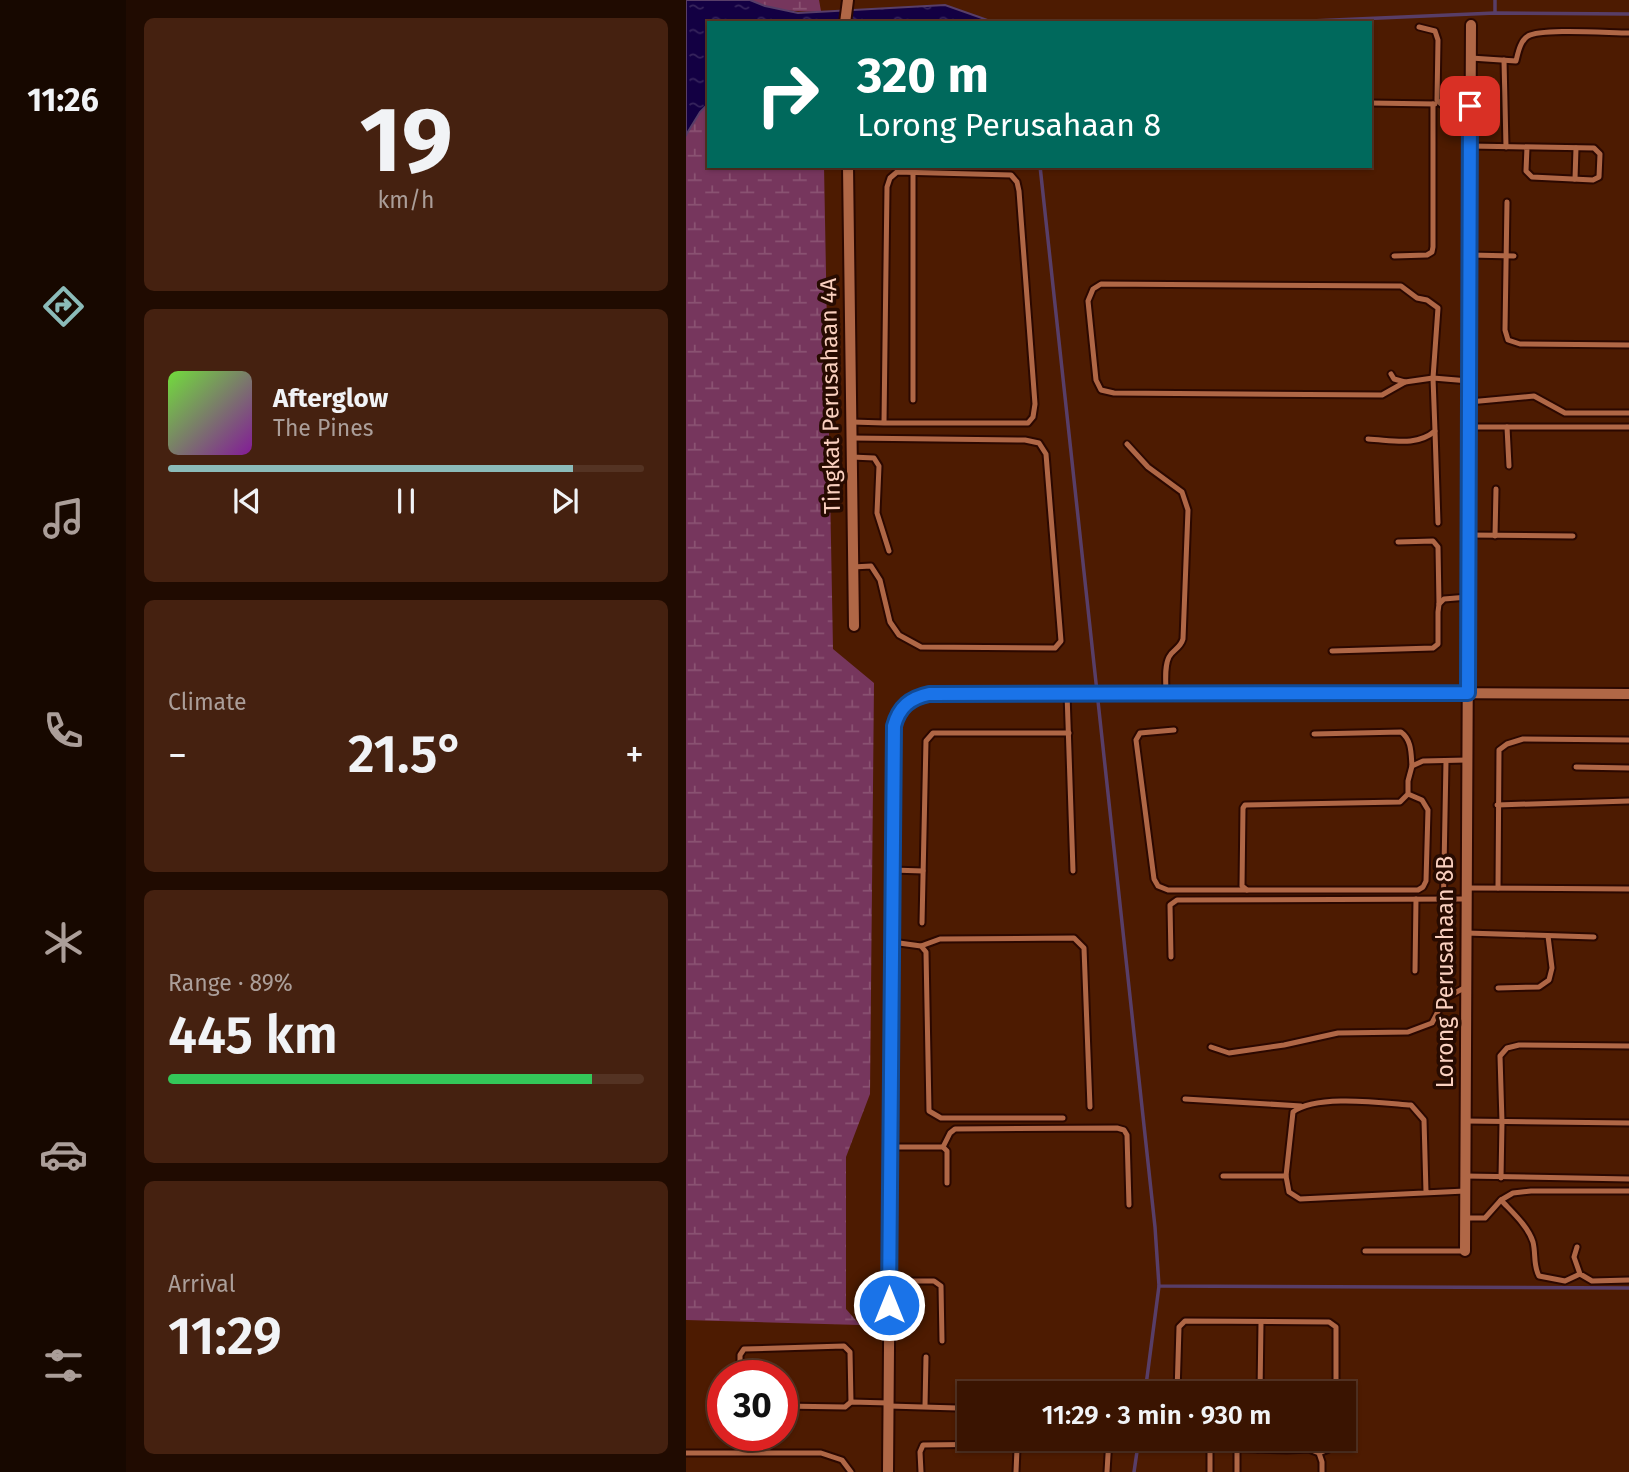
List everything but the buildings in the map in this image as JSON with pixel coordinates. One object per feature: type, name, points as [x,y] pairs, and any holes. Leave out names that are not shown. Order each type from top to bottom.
[{"type":"street","name":"Lorong Perusahaan 8B","points":[[1465,1251],[1471,25]]},
{"type":"street","name":"Tingkat Perusahaan 4A","points":[[848,168],[854,626]]},
{"type":"street","points":[[888,1472],[894,726],[897,715],[905,704],[916,697],[929,694],[1629,694]]},
{"type":"lane","points":[[1419,27],[1435,31],[1438,40],[1437,100],[1441,104]]},
{"type":"lane","points":[[1471,58],[1516,61],[1521,44],[1528,36],[1543,32],[1629,33]]},
{"type":"lane","points":[[1504,60],[1506,147]]},
{"type":"lane","points":[[1372,103],[1470,106]]},
{"type":"lane","points":[[1394,257],[1427,255],[1432,252],[1433,104]]},
{"type":"lane","points":[[1470,146],[1594,148],[1600,154],[1599,177],[1593,180],[1532,177],[1526,171],[1527,147]]},
{"type":"lane","points":[[1575,179],[1576,148]]},
{"type":"lane","points":[[851,422],[884,423],[1028,423],[1033,417],[1034,391],[1017,182],[1011,175],[897,172],[890,178],[887,187],[884,423]]},
{"type":"lane","points":[[913,173],[913,400]]},
{"type":"lane","points":[[1507,202],[1507,340],[1520,344],[1629,345]]},
{"type":"lane","points":[[1470,255],[1514,256]]},
{"type":"lane","points":[[1438,523],[1433,378],[1438,308],[1427,300],[1417,298],[1401,286],[1101,284],[1093,289],[1088,301],[1096,380],[1101,390],[1114,393],[1382,395],[1405,382],[1433,378],[1469,381]]},
{"type":"lane","points":[[1391,374],[1394,379],[1405,382]]},
{"type":"lane","points":[[1469,402],[1534,396],[1565,413],[1629,414]]},
{"type":"lane","points":[[1469,427],[1629,427]]},
{"type":"lane","points":[[1507,427],[1508,466]]},
{"type":"lane","points":[[1368,439],[1411,442],[1425,440],[1435,431]]},
{"type":"lane","points":[[852,438],[1025,440],[1039,443],[1046,454],[1061,641],[1055,648],[921,647],[899,635],[890,622],[880,580],[871,566],[853,568]]},
{"type":"lane","points":[[1127,444],[1147,467],[1182,492],[1188,510],[1183,639],[1179,648],[1167,659],[1166,693]]},
{"type":"lane","points":[[852,457],[874,458],[879,466],[877,513],[889,551]]},
{"type":"lane","points":[[1495,536],[1496,489]]},
{"type":"lane","points":[[1468,535],[1573,536]]},
{"type":"lane","points":[[1332,651],[1433,648],[1438,644],[1438,547],[1433,541],[1398,542]]},
{"type":"lane","points":[[1439,604],[1444,599],[1468,597]]},
{"type":"lane","points":[[1067,693],[1073,871]]},
{"type":"lane","points":[[1174,730],[1140,733],[1136,740],[1154,879],[1158,886],[1168,890],[1418,890],[1426,881],[1428,810],[1422,800],[1408,794]]},
{"type":"lane","points":[[1247,890],[1242,886],[1241,880],[1245,805],[1400,802],[1408,794],[1412,766],[1409,744],[1401,732],[1314,734]]},
{"type":"lane","points":[[922,923],[926,741],[933,733],[1069,733]]},
{"type":"lane","points":[[1498,888],[1499,750],[1507,744],[1523,739],[1629,740]]},
{"type":"lane","points":[[1412,766],[1423,761],[1467,760]]},
{"type":"lane","points":[[1442,975],[1446,761]]},
{"type":"lane","points":[[1576,767],[1629,768]]},
{"type":"lane","points":[[1497,805],[1629,801]]},
{"type":"lane","points":[[892,870],[923,870]]},
{"type":"lane","points":[[1171,957],[1170,905],[1177,900],[1444,899],[1498,888],[1629,889]]},
{"type":"lane","points":[[1416,899],[1416,971]]},
{"type":"lane","points":[[1466,933],[1594,937]]},
{"type":"lane","points":[[1498,988],[1539,987],[1549,979],[1552,968],[1548,936]]},
{"type":"lane","points":[[892,942],[921,946],[940,939],[1074,938],[1084,948],[1090,1107]]},
{"type":"lane","points":[[921,946],[926,952],[929,1111],[941,1118],[1062,1118]]},
{"type":"lane","points":[[1211,1047],[1229,1052],[1284,1045],[1338,1033],[1408,1032],[1432,1023],[1445,998],[1466,987]]},
{"type":"lane","points":[[1501,1178],[1500,1056],[1507,1048],[1519,1045],[1629,1046]]},
{"type":"lane","points":[[1185,1099],[1301,1106],[1350,1101],[1411,1105],[1424,1120],[1426,1192]]},
{"type":"lane","points":[[1301,1106],[1293,1112],[1286,1176],[1289,1192],[1300,1199],[1465,1191]]},
{"type":"lane","points":[[1465,1121],[1629,1122]]},
{"type":"lane","points":[[943,1147],[950,1133],[956,1129],[1118,1128],[1124,1130],[1127,1135],[1129,1205]]},
{"type":"lane","points":[[890,1147],[943,1147],[947,1151],[947,1184]]},
{"type":"lane","points":[[1223,1176],[1286,1176]]},
{"type":"lane","points":[[1465,1176],[1629,1179]]},
{"type":"lane","points":[[1465,1218],[1485,1218],[1501,1200],[1513,1193],[1629,1191]]},
{"type":"lane","points":[[1501,1200],[1521,1222],[1533,1242],[1535,1268],[1539,1276],[1566,1281],[1580,1274]]},
{"type":"lane","points":[[1577,1247],[1574,1257],[1580,1274],[1592,1281],[1629,1280]]},
{"type":"lane","points":[[1365,1251],[1465,1251]]},
{"type":"lane","points":[[890,1281],[934,1281],[942,1286],[942,1341]]},
{"type":"lane","points":[[1178,1381],[1180,1327],[1185,1321],[1329,1322],[1336,1327],[1336,1381]]},
{"type":"lane","points":[[1260,1381],[1261,1322]]},
{"type":"lane","points":[[740,1360],[744,1349],[844,1346],[850,1352],[851,1402]]},
{"type":"lane","points":[[925,1406],[926,1357]]},
{"type":"lane","points":[[798,1406],[845,1407],[851,1402],[957,1408]]},
{"type":"lane","points":[[920,1472],[920,1452],[923,1445],[957,1445]]},
{"type":"lane","points":[[1016,1472],[1017,1451]]},
{"type":"lane","points":[[1107,1472],[1108,1451]]},
{"type":"lane","points":[[1210,1451],[1210,1472]]},
{"type":"lane","points":[[1237,1451],[1237,1472]]},
{"type":"lane","points":[[1315,1451],[1319,1453],[1322,1472]]},
{"type":"lane","points":[[1319,1453],[1324,1451]]},
{"type":"lane","points":[[686,1453],[821,1452],[842,1460],[851,1472]]},
{"type":"green space","points":[[750,0],[819,0],[821,11],[784,10]]},
{"type":"green space","points":[[707,105],[707,168],[824,168],[833,649],[874,683],[870,1094],[846,1157],[846,1309],[860,1325],[686,1320],[686,135]]},
{"type":"water","points":[[686,0],[750,0],[798,13],[945,5],[990,21],[707,21],[707,105],[686,135]]},
{"type":"waterway","points":[[1495,0],[1495,12]]},
{"type":"waterway","points":[[1312,21],[1495,13],[1629,14]]},
{"type":"waterway","points":[[1040,168],[1155,1227],[1159,1286],[1629,1288]]},
{"type":"waterway","points":[[1147,1381],[1159,1286]]},
{"type":"waterway","points":[[1134,1472],[1137,1451]]},
{"type":"route","points":[[889,1305],[894,726],[897,715],[905,704],[916,697],[929,694],[1468,693],[1470,106]]}]
